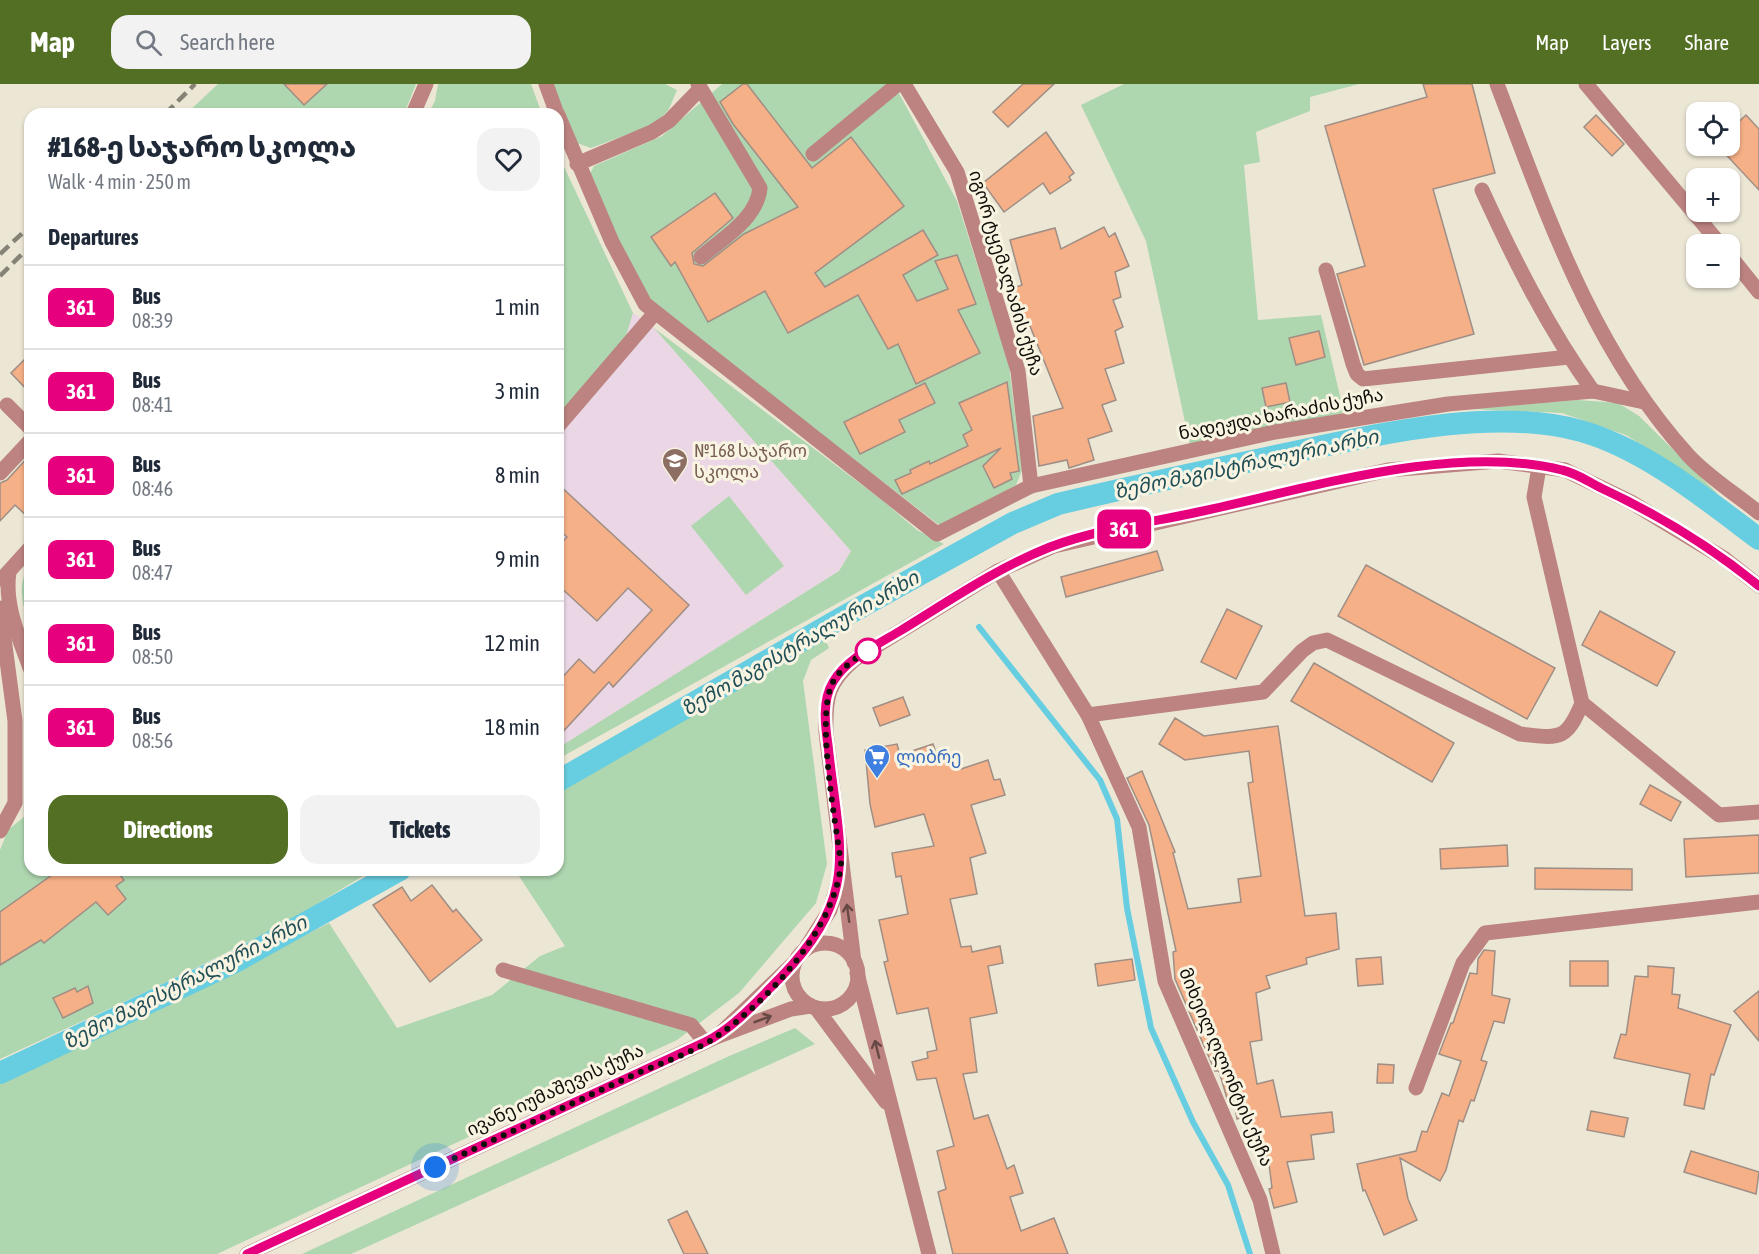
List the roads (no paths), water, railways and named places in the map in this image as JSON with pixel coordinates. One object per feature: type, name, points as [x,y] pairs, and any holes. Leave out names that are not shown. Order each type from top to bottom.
[{"type":"street","points":[[416,108],[426,84]]},
{"type":"street","points":[[546,84],[555,108]]},
{"type":"street","points":[[813,154],[898,84]]},
{"type":"street","name":"იგორ ტყემალაძის ქუჩა","points":[[904,84],[957,172],[1018,371],[1031,486]]},
{"type":"street","points":[[1497,84],[1564,259],[1594,319],[1644,402],[1690,457],[1759,513]]},
{"type":"street","points":[[1586,84],[1712,234]]},
{"type":"street","points":[[577,164],[652,132],[669,121],[699,87],[760,188],[759,200],[747,218],[701,257]]},
{"type":"street","points":[[564,130],[612,242],[645,304],[654,314],[564,419]]},
{"type":"street","points":[[1482,190],[1522,277],[1569,357],[1593,391]]},
{"type":"street","points":[[1740,268],[1759,292]]},
{"type":"street","points":[[1326,270],[1353,364],[1357,374],[1364,379],[1569,357]]},
{"type":"street","name":"ნადეჟდა ხარაძის ქუჩა","points":[[654,314],[937,534],[1031,486],[1275,432],[1448,404],[1593,391],[1644,402]]},
{"type":"street","points":[[7,405],[24,422]]},
{"type":"street","points":[[0,473],[24,447]]},
{"type":"street","points":[[929,1254],[856,967],[841,864],[826,732],[828,693],[833,681],[855,659],[998,571],[1054,546],[1388,470],[1498,461],[1565,470],[1631,501],[1725,559],[1759,586]]},
{"type":"street","points":[[1088,714],[1263,692],[1302,651],[1313,643],[1327,640],[1520,734],[1554,738],[1572,728],[1582,703],[1534,497],[1539,467]]},
{"type":"street","points":[[24,554],[4,576],[15,628],[24,652]]},
{"type":"street","name":"მიხეილ ღლონტის ქუჩა","points":[[998,571],[1088,714],[1139,827],[1165,981],[1260,1200],[1273,1254]]},
{"type":"street","points":[[0,608],[23,768],[15,803],[0,831]]},
{"type":"street","points":[[1582,703],[1719,815],[1759,812]]},
{"type":"street","name":"ივანე იუმაშევის ქუჩა","points":[[711,1040],[759,999],[799,957],[830,910],[841,864]]},
{"type":"street","points":[[1416,1088],[1463,963],[1485,933],[1759,902]]},
{"type":"street","points":[[814,1007],[837,1007],[853,993],[856,967],[849,954],[832,944],[822,943],[799,957],[792,970],[794,988],[804,1002],[814,1007],[890,1106]]},
{"type":"street","points":[[503,970],[692,1025],[711,1040]]},
{"type":"street","name":"ივანე იუმაშევის ქუჩა","points":[[248,1254],[711,1040],[791,1009],[814,1007]]},
{"type":"waterway","name":"ზემო მაგისტრალური არხი","points":[[564,778],[843,617],[1013,523],[1058,504],[1345,441],[1426,427],[1506,421],[1545,424],[1581,431],[1605,439],[1652,463],[1697,492],[1759,539]]},
{"type":"waterway","points":[[979,627],[1100,780],[1117,819],[1127,908],[1151,1028],[1193,1122],[1228,1185],[1250,1254]]},
{"type":"waterway","name":"ზემო მაგისტრალური არხი","points":[[0,1073],[237,961],[389,876]]},
{"type":"railway","points":[[171,108],[195,84]]},
{"type":"railway","points":[[0,254],[24,232]]},
{"type":"railway","points":[[0,276],[24,252]]},
{"type":"place","name":"№168 საჯარო სკოლა","points":[[675,484]]},
{"type":"place","name":"ლიბრე","points":[[877,780]]}]
